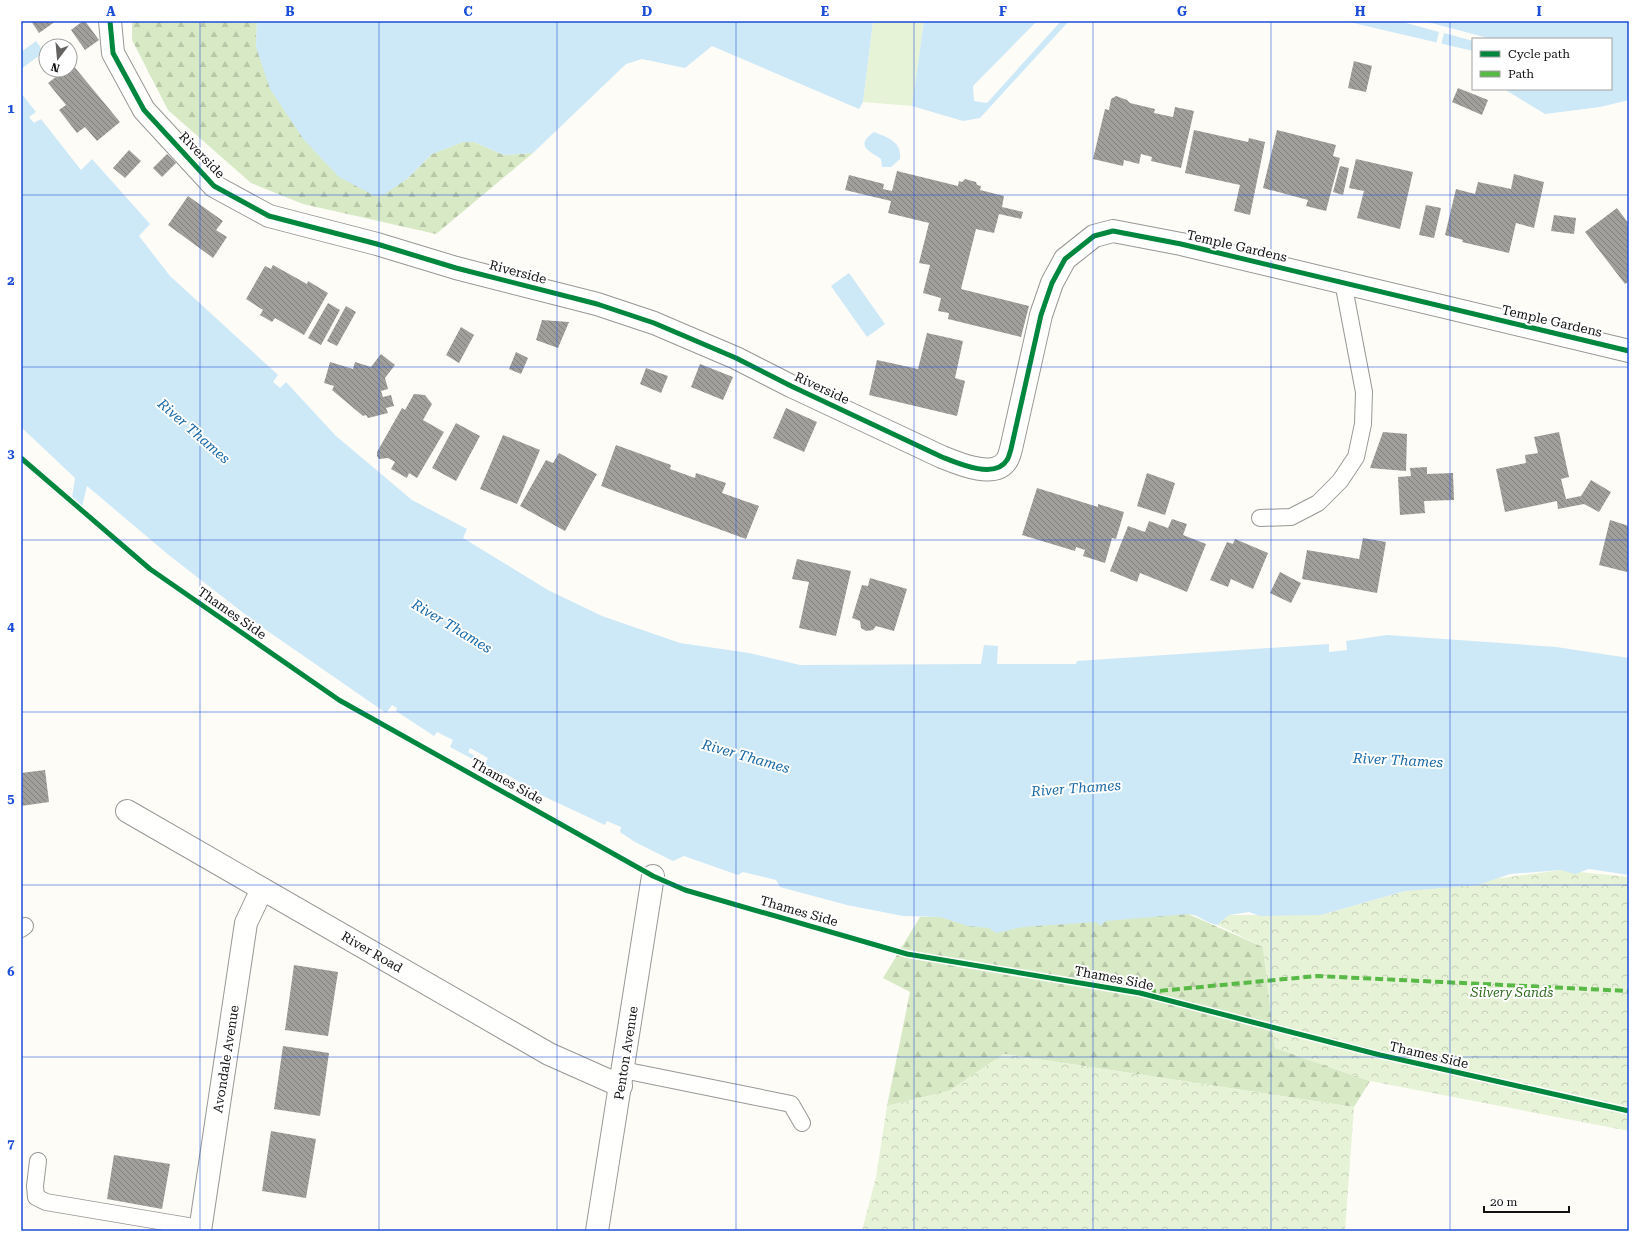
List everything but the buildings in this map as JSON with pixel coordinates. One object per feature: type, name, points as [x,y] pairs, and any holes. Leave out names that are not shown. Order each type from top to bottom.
[{"type":"street","name":"Riverside","points":[[110,21],[113,53],[144,110],[214,186],[269,216],[377,244],[456,268],[597,304],[654,323],[736,358],[942,457],[966,466],[996,469]]},
{"type":"street","name":"Temple Gardens","points":[[996,469],[1006,462],[1011,448],[1041,315],[1052,283],[1065,259],[1094,236],[1113,231],[1181,244],[1629,350]]},
{"type":"street","name":"River Road","points":[[127,812],[548,1054],[622,1078]]},
{"type":"street","name":"Penton Avenue","points":[[597,1231],[653,876]]},
{"type":"street","name":"Avondale Avenue","points":[[200,1229],[246,923],[262,889]]},
{"type":"lane","points":[[1260,518],[1291,517],[1318,503],[1340,481],[1356,457],[1363,424],[1364,392],[1343,282]]},
{"type":"lane","points":[[622,1078],[791,1104],[802,1123]]},
{"type":"lane","points":[[38,1161],[35,1186],[36,1197],[46,1202],[200,1229]]},
{"type":"green space","points":[[132,21],[257,21],[256,47],[407,179],[432,154],[463,142],[474,142],[504,155],[533,153],[436,234],[303,204],[251,183],[168,110],[132,40]]},
{"type":"green space","points":[[873,21],[924,21],[912,106],[863,102]]},
{"type":"green space","name":"Silvery Sands","points":[[1561,870],[1629,877],[1629,1131],[1370,1081],[1275,1048],[1263,947],[1197,915],[1321,915],[1405,891]]},
{"type":"green space","points":[[1188,914],[1263,947],[1275,1048],[1370,1081],[1354,1107],[1004,1054],[949,1091],[887,1106],[910,992],[883,978],[920,917]]},
{"type":"green space","points":[[1004,1054],[1354,1107],[1345,1231],[862,1231],[876,1177],[887,1106],[949,1091]]},
{"type":"water","points":[[257,21],[873,21],[863,102],[859,109],[712,46],[685,68],[642,59],[626,64],[533,153],[504,155],[474,142],[463,142],[432,154],[407,179],[385,194],[375,196],[339,177],[304,140],[270,89],[256,47]]},
{"type":"water","points":[[924,21],[1069,21],[980,118],[963,121],[912,106]]},
{"type":"water","points":[[1345,21],[1629,21],[1629,100],[1600,107],[1545,114],[1506,90],[1612,90],[1612,38],[1472,38],[1472,51]]},
{"type":"water","points":[[36,41],[38,44],[38,56],[21,69],[21,52]]},
{"type":"water","name":"River Thames","points":[[21,93],[36,112],[29,117],[34,123],[41,119],[81,170],[92,159],[150,224],[139,236],[170,276],[278,375],[273,382],[280,388],[286,382],[336,436],[412,500],[467,529],[463,538],[548,590],[602,616],[680,643],[749,653],[800,665],[981,664],[984,645],[998,646],[997,664],[1076,664],[1077,661],[1329,644],[1329,652],[1347,650],[1346,641],[1387,635],[1556,647],[1629,658],[1629,875],[1589,869],[1575,874],[1561,870],[1510,874],[1478,885],[1405,891],[1321,915],[1260,916],[1249,912],[1229,915],[1217,925],[1188,914],[1106,921],[1100,926],[1096,922],[1023,927],[996,933],[989,928],[968,926],[940,917],[903,916],[847,905],[780,887],[776,880],[743,872],[738,875],[684,856],[673,861],[635,842],[620,832],[621,827],[607,821],[605,825],[543,796],[504,773],[502,775],[484,766],[488,758],[470,748],[468,752],[482,760],[480,763],[450,747],[453,740],[437,732],[434,736],[396,711],[397,708],[392,705],[386,713],[259,625],[170,556],[87,486],[82,507],[72,498],[75,478],[21,427]]},
{"type":"water","points":[[874,132],[893,141],[899,148],[900,159],[891,167],[882,167],[881,159],[866,148],[865,141]]},
{"type":"water","points":[[849,273],[885,324],[867,337],[831,286]]},
{"type":"pier","points":[[1037,21],[1061,21],[987,103],[974,101],[973,86]]},
{"type":"pier","points":[[1399,21],[1424,21],[1488,38],[1472,38],[1472,41],[1444,33],[1441,45],[1436,44],[1439,32]]},
{"type":"marked path","points":[[1148,992],[1317,976],[1629,991]]},
{"type":"cycle path","points":[[110,21],[113,53],[144,110],[214,186],[269,216],[377,244],[456,268],[597,304],[654,323],[736,358],[791,386],[942,457],[966,466],[994,469],[1001,466],[1007,460],[1011,449],[1041,315],[1052,283],[1065,259],[1094,236],[1113,231],[1181,244],[1629,351]]},
{"type":"cycle path","name":"Thames Side","points":[[21,458],[150,569],[339,700],[653,876],[685,890],[907,954],[1140,993],[1380,1055],[1629,1111]]}]
